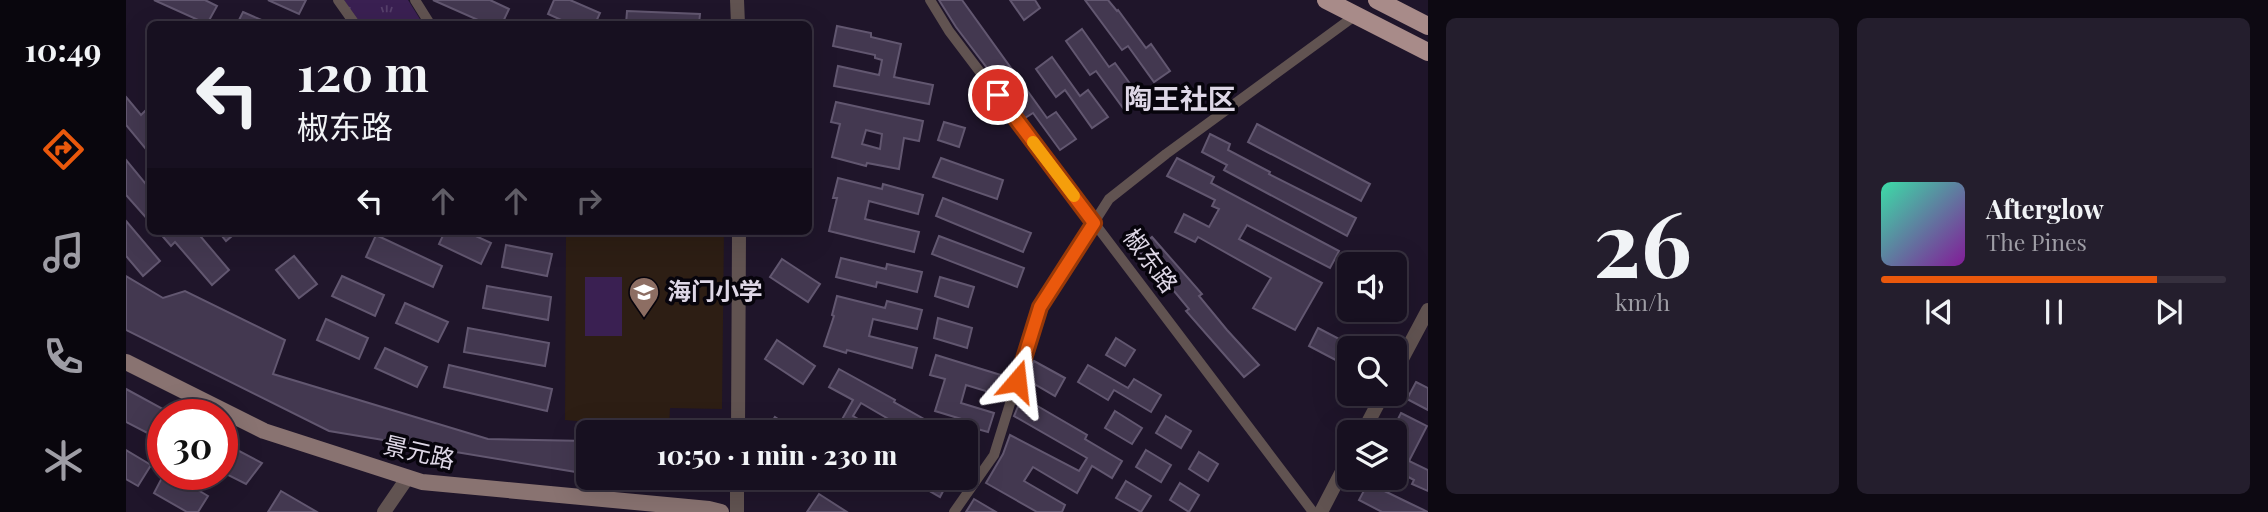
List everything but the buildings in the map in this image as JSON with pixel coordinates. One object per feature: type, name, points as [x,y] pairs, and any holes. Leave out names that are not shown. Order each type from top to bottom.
[{"type":"main road","points":[[1326,0],[1428,52]]},
{"type":"main road","points":[[1377,0],[1428,26]]},
{"type":"main road","name":"景元路","points":[[126,362],[264,431],[422,482],[721,512]]},
{"type":"street","points":[[338,0],[353,21]]},
{"type":"street","points":[[415,0],[428,21]]},
{"type":"street","points":[[737,0],[738,21]]},
{"type":"street","name":"椒东路","points":[[930,0],[949,32],[1313,512]]},
{"type":"street","points":[[954,512],[994,454],[1040,307],[1109,200],[1166,154],[1356,15]]},
{"type":"street","points":[[738,420],[739,235]]},
{"type":"street","points":[[1407,350],[1428,310]]},
{"type":"street","points":[[384,512],[408,477]]},
{"type":"street","points":[[1321,512],[1337,481]]},
{"type":"street","points":[[737,490],[737,512]]},
{"type":"shaded area","name":"海门小学","points":[[566,235],[724,235],[722,409],[670,408],[669,420],[565,420]]},
{"type":"green space","points":[[344,0],[408,0],[421,21],[357,21]]},
{"type":"green space","points":[[585,277],[622,277],[622,336],[585,336]]},
{"type":"slow traffic","points":[[1033,142],[1074,196]]},
{"type":"place","name":"海门小学","points":[[644,319]]},
{"type":"district","name":"陶王社区","points":[[1180,99]]},
{"type":"route","points":[[998,95],[1094,223],[1040,307],[1017,381]]}]
